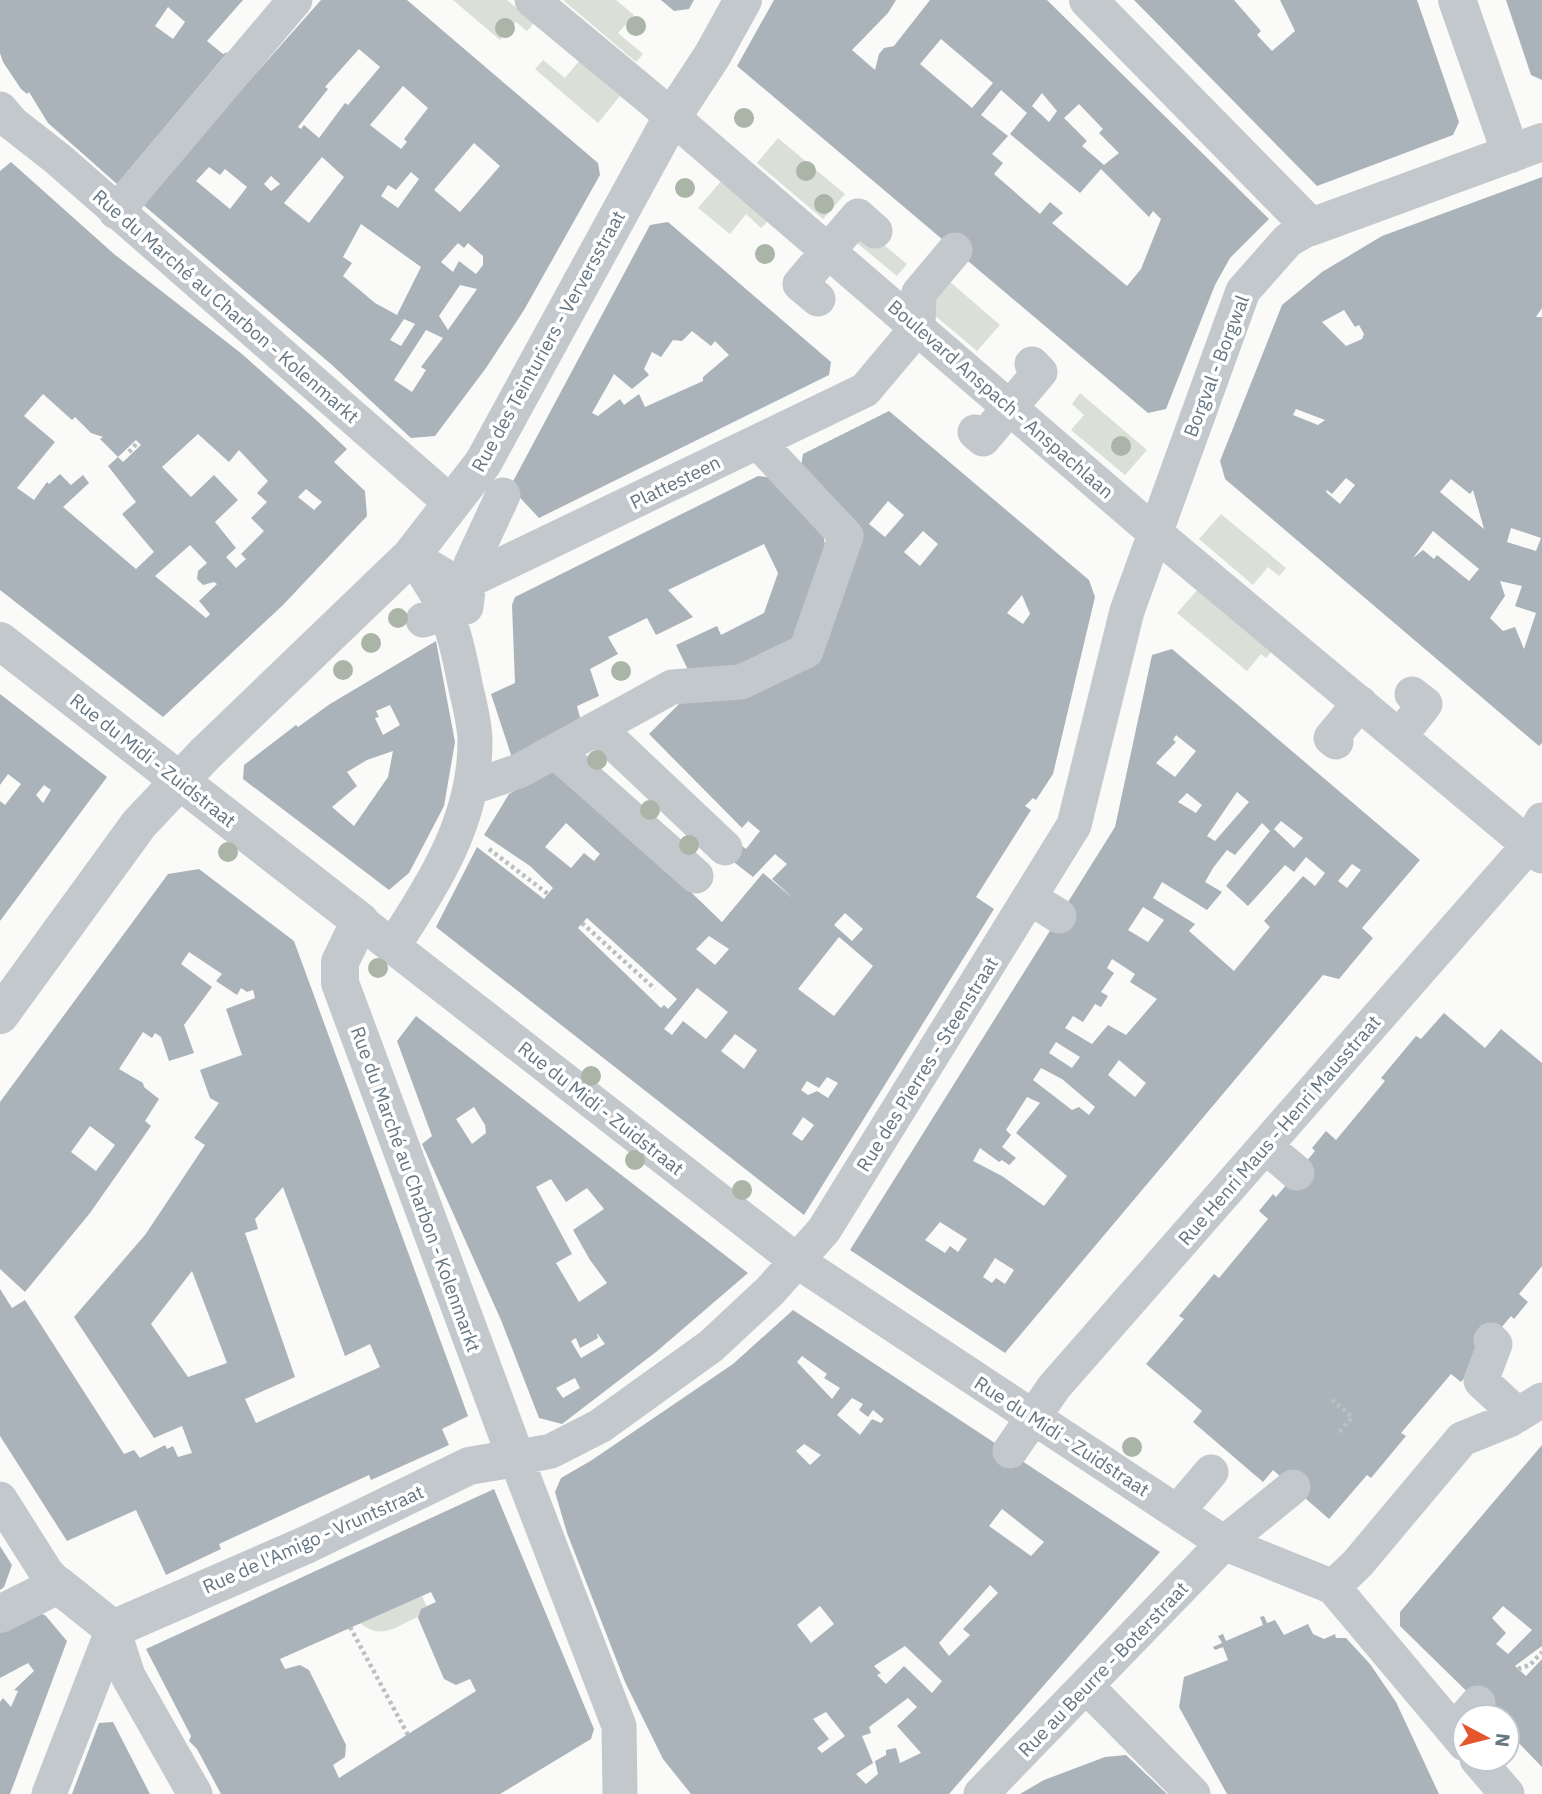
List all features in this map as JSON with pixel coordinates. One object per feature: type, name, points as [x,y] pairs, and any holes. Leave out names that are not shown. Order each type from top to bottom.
[{"type":"street","points":[[116,212],[295,0]]},
{"type":"street","name":"Boulevard Anspach - Anspachlaan","points":[[532,0],[918,327],[1154,532],[1472,797],[1538,840]]},
{"type":"street","name":"Rue des Teinturiers - Verversstraat","points":[[0,1015],[139,824],[178,781],[411,556],[483,463],[672,117],[712,57],[743,0]]},
{"type":"street","points":[[1088,0],[1311,227]]},
{"type":"street","points":[[1457,0],[1526,148]]},
{"type":"street","name":"Rue du Marché au Charbon - Kolenmarkt","points":[[4,122],[58,159],[452,504]]},
{"type":"street","name":"Borgval - Borgwal","points":[[1154,532],[1243,291],[1288,240],[1311,227],[1526,148]]},
{"type":"street","points":[[818,299],[800,284],[858,216],[875,231]]},
{"type":"street","points":[[918,327],[919,293],[955,250]]},
{"type":"street","name":"Plattesteen","points":[[470,580],[865,390],[918,327]]},
{"type":"street","points":[[975,432],[983,439],[1011,408],[1040,372],[1032,364]]},
{"type":"street","points":[[470,788],[505,777],[556,752],[672,687],[741,682],[806,651],[846,536],[758,442]]},
{"type":"street","points":[[435,616],[466,607],[471,564],[503,495]]},
{"type":"street","name":"Rue des Pierres - Steenstraat","points":[[516,1458],[551,1451],[600,1426],[711,1346],[770,1291],[824,1230],[1074,825],[1127,611],[1154,532]]},
{"type":"street","points":[[411,556],[448,578],[470,580]]},
{"type":"street","points":[[411,556],[438,592],[435,616]]},
{"type":"street","points":[[393,946],[423,902],[459,829],[470,788],[475,741],[455,631],[435,616]]},
{"type":"street","name":"Rue du Midi - Zuidstraat","points":[[0,641],[797,1261],[1224,1543],[1333,1587]]},
{"type":"street","points":[[1400,736],[1425,704],[1412,694]]},
{"type":"street","points":[[1336,742],[1331,738],[1360,703]]},
{"type":"street","points":[[599,729],[724,848]]},
{"type":"street","points":[[556,752],[696,876]]},
{"type":"street","name":"Rue Henri Maus - Henri Mausstraat","points":[[1010,1451],[1054,1387],[1538,840]]},
{"type":"street","points":[[1030,898],[1059,916]]},
{"type":"street","name":"Rue du Marché au Charbon - Kolenmarkt","points":[[360,921],[340,962],[340,983],[516,1458]]},
{"type":"street","points":[[1265,1146],[1297,1173]]},
{"type":"street","points":[[1491,1340],[1495,1344],[1481,1381],[1530,1408]]},
{"type":"street","points":[[1451,1708],[1333,1587],[1358,1563],[1462,1440],[1530,1408]]},
{"type":"street","points":[[516,1458],[619,1726],[620,1794]]},
{"type":"street","name":"Rue de l'Amigo - Vruntstraat","points":[[113,1629],[308,1545],[469,1466],[516,1458]]},
{"type":"street","points":[[1177,1512],[1212,1472]]},
{"type":"street","name":"Rue au Beurre - Boterstraat","points":[[981,1794],[1224,1543],[1293,1487]]},
{"type":"street","points":[[0,1499],[46,1572],[58,1585],[113,1629],[128,1676],[195,1794]]},
{"type":"street","points":[[0,1614],[58,1585]]},
{"type":"street","points":[[49,1794],[113,1629]]},
{"type":"street","points":[[1086,1686],[1193,1794]]},
{"type":"street","points":[[1489,1773],[1507,1794]]},
{"type":"path","points":[[129,452],[138,442]]},
{"type":"path","points":[[459,829],[525,874],[548,894]]},
{"type":"path","points":[[582,923],[655,989]]},
{"type":"path","points":[[1332,1400],[1352,1417],[1337,1435]]},
{"type":"path","points":[[350,1627],[408,1735]]},
{"type":"path","points":[[1518,1669],[1530,1665],[1542,1652]]},
{"type":"shaded area","points":[[453,0],[507,0],[534,23],[527,31],[516,22],[500,40]]},
{"type":"shaded area","points":[[563,0],[616,0],[634,15],[618,33],[643,54],[636,62]]},
{"type":"shaded area","points":[[543,60],[565,78],[579,61],[620,96],[598,123],[535,69]]},
{"type":"shaded area","points":[[778,138],[845,194],[823,219],[757,163]]},
{"type":"shaded area","points":[[722,180],[768,221],[761,228],[746,214],[730,234],[698,208]]},
{"type":"shaded area","points":[[868,232],[907,264],[897,276],[857,243]]},
{"type":"shaded area","points":[[949,281],[1000,325],[977,351],[926,308]]},
{"type":"shaded area","points":[[1080,393],[1147,450],[1125,475],[1071,430],[1084,415],[1072,404]]},
{"type":"shaded area","points":[[1221,514],[1286,568],[1279,576],[1268,567],[1253,585],[1199,539]]},
{"type":"shaded area","points":[[1199,588],[1273,650],[1266,658],[1261,654],[1247,671],[1177,613]]},
{"type":"shaded area","points":[[422,1596],[434,1623],[418,1617],[396,1628],[375,1631],[360,1623]]},
{"type":"building","points":[[0,0],[243,0],[207,41],[223,54],[228,52],[117,184],[48,123],[29,92],[27,94],[21,89],[0,53]],"holes":[[[168,7],[185,22],[173,39],[155,26]]]},
{"type":"building","points":[[321,0],[407,0],[598,163],[600,175],[524,310],[486,368],[435,436],[411,438],[332,365],[141,203]],"holes":[[[359,49],[380,67],[348,105],[345,103],[319,138],[304,125],[301,129],[298,127],[328,89],[325,87]],[[403,86],[428,108],[404,139],[407,142],[401,149],[370,125]],[[474,143],[500,166],[460,212],[434,190]],[[322,157],[344,177],[309,223],[284,203]],[[209,167],[220,175],[225,169],[247,187],[230,209],[196,181]],[[411,172],[419,179],[398,208],[381,196],[388,185],[396,190]],[[271,176],[280,184],[271,191],[264,184]],[[361,224],[421,267],[397,315],[375,303],[343,276],[352,263],[343,257]],[[458,243],[464,248],[468,243],[483,256],[483,265],[476,274],[459,261],[453,272],[441,262]],[[460,285],[477,289],[448,330],[439,316]],[[404,319],[415,324],[401,346],[390,340]],[[426,330],[443,338],[421,367],[426,370],[412,392],[394,380]]]},
{"type":"building","points":[[661,0],[694,0],[689,9],[674,11]]},
{"type":"building","points":[[774,0],[896,0],[888,13],[852,50],[875,70],[879,54],[884,48],[894,46],[930,0],[1047,0],[1269,219],[1230,258],[1215,285],[1166,409],[1148,413],[737,66]],"holes":[[[941,39],[993,83],[972,108],[920,64]],[[1001,90],[1027,113],[1010,134],[1080,193],[1101,169],[1149,217],[1153,211],[1161,219],[1141,269],[1127,286],[1052,223],[1063,213],[1050,202],[1040,214],[994,174],[1003,163],[992,154],[1008,136],[981,115]],[[1042,93],[1057,111],[1049,122],[1032,106]],[[1079,104],[1103,129],[1099,133],[1119,153],[1104,165],[1082,146],[1087,141],[1064,118]]]},
{"type":"building","points":[[1134,0],[1234,0],[1261,31],[1257,35],[1272,51],[1295,31],[1280,0],[1417,0],[1459,122],[1453,135],[1317,186]]},
{"type":"building","points":[[1506,0],[1542,0],[1542,80],[1531,75]]},
{"type":"building","points":[[11,162],[114,254],[242,354],[347,449],[334,462],[365,491],[367,516],[283,605],[163,717],[0,590],[0,171]],"holes":[[[43,394],[72,420],[75,417],[91,433],[103,437],[100,439],[118,457],[108,466],[136,502],[122,514],[154,552],[136,569],[63,507],[89,483],[83,475],[71,485],[60,474],[49,484],[47,482],[34,500],[17,488],[55,442],[24,416]],[[198,434],[229,462],[239,450],[268,481],[257,493],[267,502],[251,518],[264,531],[241,554],[246,559],[236,568],[226,557],[236,548],[215,522],[238,500],[214,475],[191,497],[162,467]],[[136,440],[141,445],[123,462],[118,457]],[[306,489],[322,502],[314,510],[298,497]],[[190,545],[207,563],[198,571],[197,579],[203,585],[214,582],[217,584],[199,601],[210,614],[206,618],[155,576]]]},
{"type":"building","points":[[1542,177],[1542,308],[1536,317],[1542,317],[1542,743],[1539,746],[1225,479],[1220,461],[1282,305],[1322,272],[1382,236]],"holes":[[[1344,310],[1355,327],[1359,325],[1364,334],[1362,339],[1346,346],[1322,322]],[[1296,409],[1325,420],[1318,425],[1293,415]],[[1346,478],[1355,485],[1340,504],[1327,490],[1332,494]],[[1451,479],[1470,494],[1473,490],[1484,529],[1440,492]],[[1511,528],[1541,538],[1536,551],[1507,542]],[[1433,531],[1479,569],[1469,581],[1437,555],[1434,559],[1423,550],[1413,558]],[[1500,581],[1522,586],[1515,606],[1536,613],[1524,649],[1515,627],[1503,631],[1490,618],[1505,596]]]},
{"type":"building","points":[[668,222],[831,362],[829,375],[539,518],[510,487],[650,225]],"holes":[[[692,331],[711,346],[715,341],[729,355],[703,377],[703,381],[645,407],[639,394],[624,405],[620,399],[598,416],[592,413],[614,374],[632,389],[649,375],[644,369],[652,352],[661,357],[673,340],[682,341]]]},
{"type":"building","points":[[889,411],[1089,580],[1095,597],[1053,774],[1036,800],[1033,798],[1025,806],[1031,810],[976,897],[994,909],[804,1215],[436,927],[477,847],[544,899],[553,888],[530,866],[484,835],[509,794],[552,768],[646,849],[722,922],[763,873],[795,900],[772,879],[787,864],[775,854],[753,877],[721,852],[732,838],[746,849],[760,831],[748,821],[742,828],[649,734],[685,698],[815,657],[861,532],[800,472],[803,454]],"holes":[[[888,501],[904,515],[885,537],[869,524]],[[923,531],[938,544],[920,566],[904,552]],[[1022,595],[1030,614],[1023,624],[1007,613]],[[566,823],[600,854],[594,861],[584,853],[571,868],[545,847]],[[845,913],[863,929],[852,941],[834,925]],[[587,918],[677,999],[668,1009],[664,1005],[661,1008],[578,928]],[[709,936],[729,949],[715,965],[696,949]],[[839,937],[873,966],[834,1016],[798,989]],[[697,988],[728,1012],[706,1039],[683,1021],[672,1035],[664,1029]],[[735,1034],[757,1050],[744,1069],[721,1051]],[[827,1077],[838,1083],[828,1098],[817,1091],[808,1095],[801,1090],[807,1081],[819,1088]],[[803,1117],[814,1125],[802,1141],[792,1134]]]},
{"type":"building","points":[[758,476],[774,478],[822,527],[827,556],[796,642],[736,671],[690,674],[676,645],[717,626],[721,635],[764,613],[778,573],[764,544],[668,590],[693,617],[656,635],[647,618],[608,637],[618,654],[590,669],[599,696],[577,706],[582,725],[514,764],[491,694],[515,683],[512,605],[515,597]]},
{"type":"building","points":[[436,641],[455,742],[444,806],[409,873],[389,890],[243,779],[244,765],[296,725],[298,727],[330,704]],"holes":[[[390,705],[400,725],[383,735],[375,718],[379,717],[376,711]],[[393,751],[388,777],[354,826],[332,807],[357,786],[347,772],[367,760]]]},
{"type":"building","points":[[1172,649],[1420,860],[1362,928],[1373,938],[1339,979],[1323,975],[1005,1353],[850,1250],[1115,827],[1152,655]],"holes":[[[1176,735],[1196,751],[1175,777],[1156,763],[1176,742],[1173,740]],[[1237,792],[1249,802],[1215,841],[1207,836]],[[1187,793],[1202,805],[1196,813],[1178,802]],[[1281,821],[1303,838],[1294,848],[1274,829]],[[1262,823],[1270,831],[1226,886],[1248,906],[1285,865],[1294,872],[1306,857],[1325,873],[1315,886],[1303,876],[1264,921],[1270,927],[1234,971],[1189,931],[1195,924],[1153,898],[1162,882],[1207,910],[1222,892],[1205,882],[1227,850],[1235,855]],[[1352,864],[1361,870],[1347,888],[1338,881]],[[1143,907],[1164,920],[1148,942],[1128,930]],[[1112,959],[1135,974],[1130,982],[1157,999],[1126,1035],[1108,1025],[1092,1044],[1065,1028],[1073,1016],[1083,1022],[1095,1004],[1101,1007],[1108,996],[1101,992],[1114,973],[1107,968]],[[1056,1042],[1080,1057],[1072,1068],[1049,1053]],[[1119,1060],[1146,1083],[1135,1097],[1108,1075]],[[1041,1068],[1062,1079],[1095,1107],[1089,1115],[1079,1107],[1072,1110],[1033,1080]],[[1027,1097],[1040,1103],[1016,1133],[1067,1176],[1044,1206],[1002,1176],[973,1161],[980,1148],[999,1162],[1002,1160],[1009,1165],[1016,1158],[1002,1147],[1011,1135],[1006,1130]],[[940,1222],[967,1239],[958,1252],[950,1246],[945,1253],[925,1240]],[[995,1258],[1014,1270],[1005,1284],[996,1278],[992,1283],[983,1277]]]},
{"type":"building","points":[[0,694],[107,777],[0,921],[0,801],[5,805],[21,784],[8,774],[0,785]],"holes":[[[44,785],[51,790],[43,803],[36,795]]]},
{"type":"building","points":[[199,869],[294,941],[468,1416],[442,1429],[449,1445],[371,1480],[369,1475],[219,1544],[221,1549],[166,1575],[136,1510],[67,1541],[0,1436],[0,1289],[12,1308],[25,1300],[124,1454],[134,1450],[140,1458],[165,1445],[167,1449],[173,1446],[178,1457],[192,1453],[182,1426],[154,1438],[74,1317],[145,1235],[205,1145],[194,1138],[219,1103],[210,1098],[200,1070],[242,1055],[226,1009],[255,998],[253,990],[247,992],[241,988],[237,995],[216,981],[222,974],[189,952],[181,964],[212,987],[184,1025],[194,1053],[169,1061],[161,1037],[155,1033],[152,1038],[143,1032],[119,1069],[143,1083],[144,1087],[159,1099],[145,1121],[151,1126],[90,1213],[25,1292],[0,1269],[0,1102],[168,874]],"holes":[[[90,1126],[115,1145],[96,1171],[71,1152]],[[283,1187],[345,1356],[370,1344],[380,1367],[256,1423],[245,1399],[295,1377],[245,1233],[258,1229],[255,1219]],[[192,1271],[227,1363],[188,1377],[151,1324]]]},
{"type":"building","points":[[1444,1013],[1485,1048],[1501,1029],[1542,1063],[1542,1266],[1519,1294],[1528,1302],[1514,1319],[1511,1316],[1472,1363],[1475,1365],[1461,1382],[1451,1374],[1401,1433],[1406,1436],[1371,1478],[1367,1475],[1329,1519],[1273,1470],[1263,1482],[1193,1422],[1202,1411],[1146,1364],[1184,1319],[1179,1316],[1214,1274],[1219,1278],[1268,1219],[1259,1211],[1273,1194],[1276,1197],[1315,1151],[1312,1148],[1326,1131],[1336,1140],[1385,1081],[1381,1078],[1416,1036],[1421,1039]]},
{"type":"building","points":[[416,1016],[748,1273],[656,1352],[562,1424],[539,1418],[501,1320],[422,1144],[432,1136],[397,1041]],"holes":[[[474,1107],[485,1125],[486,1133],[472,1144],[456,1119]],[[551,1179],[566,1202],[587,1188],[604,1209],[573,1230],[607,1283],[579,1302],[556,1263],[572,1254],[536,1187]],[[597,1333],[605,1344],[581,1358],[571,1341],[576,1338],[580,1348],[598,1338]],[[575,1378],[580,1388],[563,1398],[556,1388]]]},
{"type":"building","points":[[793,1310],[1160,1552],[949,1794],[691,1794],[663,1759],[625,1682],[567,1533],[555,1492],[561,1478],[592,1460],[733,1364]],"holes":[[[802,1356],[827,1374],[824,1378],[840,1388],[832,1399],[797,1362]],[[852,1398],[863,1404],[859,1410],[868,1417],[873,1410],[884,1419],[881,1423],[872,1419],[860,1435],[837,1415]],[[804,1444],[821,1455],[810,1465],[796,1451]],[[1002,1509],[1044,1542],[1031,1556],[989,1526]],[[990,1585],[998,1593],[963,1629],[970,1635],[949,1656],[939,1643]],[[820,1606],[834,1624],[811,1643],[797,1625]],[[905,1646],[942,1681],[932,1693],[904,1666],[886,1684],[877,1675],[881,1673],[874,1666]],[[908,1698],[917,1707],[897,1726],[921,1753],[900,1763],[896,1748],[886,1750],[886,1755],[875,1761],[878,1774],[866,1784],[856,1774],[873,1763],[862,1736],[871,1733],[869,1727]],[[826,1712],[845,1736],[822,1753],[817,1748],[829,1739],[813,1719]]]},
{"type":"building","points":[[1542,1445],[1542,1646],[1515,1666],[1526,1676],[1542,1659],[1542,1767],[1521,1745],[1521,1703],[1479,1703],[1400,1626],[1400,1612]],"holes":[[[1503,1606],[1532,1630],[1508,1654],[1496,1644],[1506,1633],[1492,1618]]]},
{"type":"building","points":[[494,1489],[594,1729],[591,1739],[500,1794],[221,1794],[197,1749],[189,1741],[191,1736],[146,1649]],"holes":[[[431,1592],[436,1602],[421,1609],[418,1618],[444,1679],[456,1685],[470,1679],[476,1691],[339,1778],[333,1765],[345,1757],[346,1745],[309,1670],[300,1665],[285,1669],[280,1659]]]},
{"type":"building","points":[[0,1546],[12,1565],[4,1587],[0,1590]]},
{"type":"building","points":[[33,1612],[45,1615],[67,1641],[10,1794],[0,1794],[0,1702],[3,1698],[11,1707],[18,1691],[14,1690],[34,1671],[28,1663],[0,1678],[0,1630]]},
{"type":"building","points":[[1264,1616],[1267,1623],[1275,1620],[1284,1635],[1308,1624],[1313,1634],[1324,1639],[1335,1634],[1336,1638],[1346,1638],[1370,1664],[1396,1702],[1439,1794],[1227,1794],[1179,1707],[1184,1677],[1228,1660],[1223,1647],[1215,1650],[1213,1647],[1222,1643],[1218,1636],[1223,1634],[1226,1641],[1263,1625],[1260,1617]]},
{"type":"building","points":[[113,1722],[150,1794],[72,1794],[99,1723]]},
{"type":"building","points":[[1126,1755],[1167,1794],[1020,1794],[1044,1780],[1105,1757]]}]
